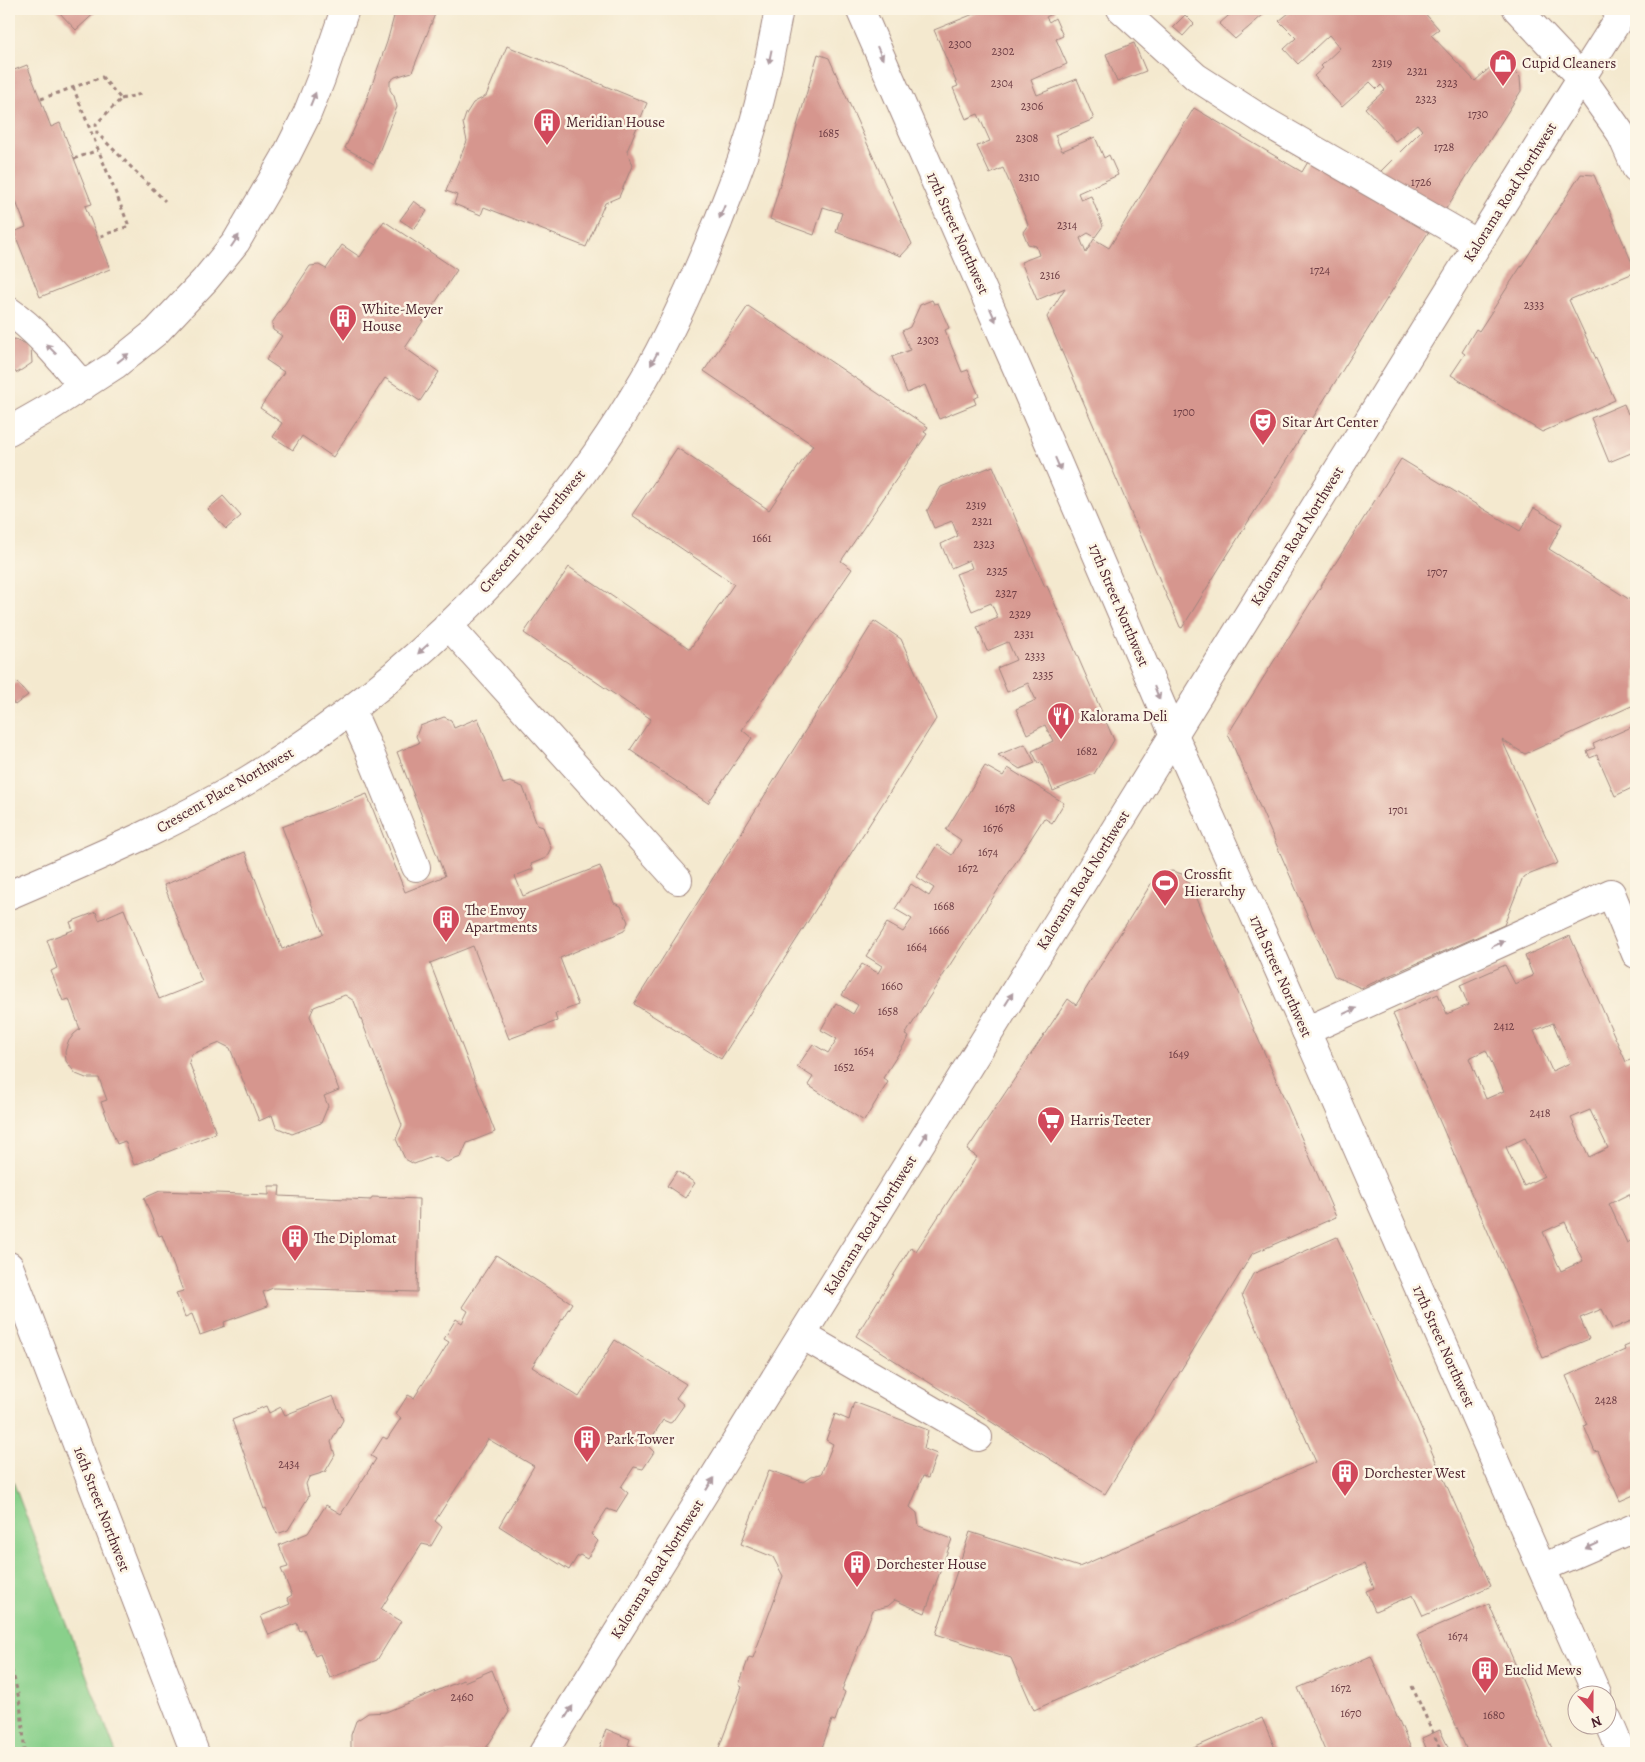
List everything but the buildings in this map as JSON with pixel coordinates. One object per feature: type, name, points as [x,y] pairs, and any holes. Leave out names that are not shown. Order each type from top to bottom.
[{"type":"street","points":[[9,431],[83,386],[156,332],[205,280],[236,242],[285,158],[307,114],[334,44],[345,9]]},
{"type":"street","name":"Crescent Place Northwest","points":[[9,895],[134,841],[196,809],[257,774],[323,731],[395,675],[498,575],[562,499],[619,420],[663,343],[709,244],[751,134],[766,75],[779,9]]},
{"type":"street","name":"17th Street Northwest","points":[[860,9],[1026,389],[1174,735],[1593,1684]]},
{"type":"street","points":[[1121,9],[1196,77],[1266,122],[1478,244]]},
{"type":"street","points":[[1517,9],[1581,76],[1620,132],[1636,168]]},
{"type":"street","name":"Kalorama Road Northwest","points":[[544,1753],[1581,76],[1625,9]]},
{"type":"street","points":[[9,311],[20,318],[55,353],[83,386]]},
{"type":"street","points":[[448,625],[678,880]]},
{"type":"street","points":[[351,710],[416,867]]},
{"type":"street","points":[[1306,1031],[1611,893],[1634,943]]},
{"type":"street","name":"16th Street Northwest","points":[[9,1266],[195,1753]]},
{"type":"street","points":[[802,1335],[978,1437]]},
{"type":"street","points":[[1542,1568],[1636,1527]]},
{"type":"street","points":[[1614,1734],[1622,1753]]},
{"type":"path","points":[[41,98],[102,77],[121,98]]},
{"type":"path","points":[[72,87],[129,226],[98,238]]},
{"type":"path","points":[[142,94],[121,98],[96,124],[97,133],[165,201]]},
{"type":"path","points":[[93,135],[97,133]]},
{"type":"path","points":[[74,159],[98,150]]},
{"type":"path","points":[[9,1662],[14,1677],[21,1715],[24,1753]]},
{"type":"path","points":[[1412,1686],[1442,1753]]},
{"type":"green space","points":[[9,1471],[116,1753],[9,1753]]},
{"type":"place","name":"Cupid Cleaners","points":[[1503,87]]},
{"type":"place","name":"Meridian House","points":[[547,146]]},
{"type":"place","name":"White-Meyer House","points":[[343,342]]},
{"type":"place","name":"Sitar Art Center","points":[[1263,446]]},
{"type":"place","name":"Kalorama Deli","points":[[1061,740]]},
{"type":"place","name":"Crossfit Hierarchy","points":[[1165,907]]},
{"type":"place","name":"The Envoy Apartments","points":[[446,943]]},
{"type":"place","name":"Harris Teeter","points":[[1051,1144]]},
{"type":"place","name":"The Diplomat","points":[[295,1262]]},
{"type":"place","name":"Park Tower","points":[[587,1463]]},
{"type":"place","name":"Dorchester West","points":[[1345,1497]]},
{"type":"place","name":"Dorchester House","points":[[857,1588]]},
{"type":"place","name":"Euclid Mews","points":[[1485,1694]]}]
